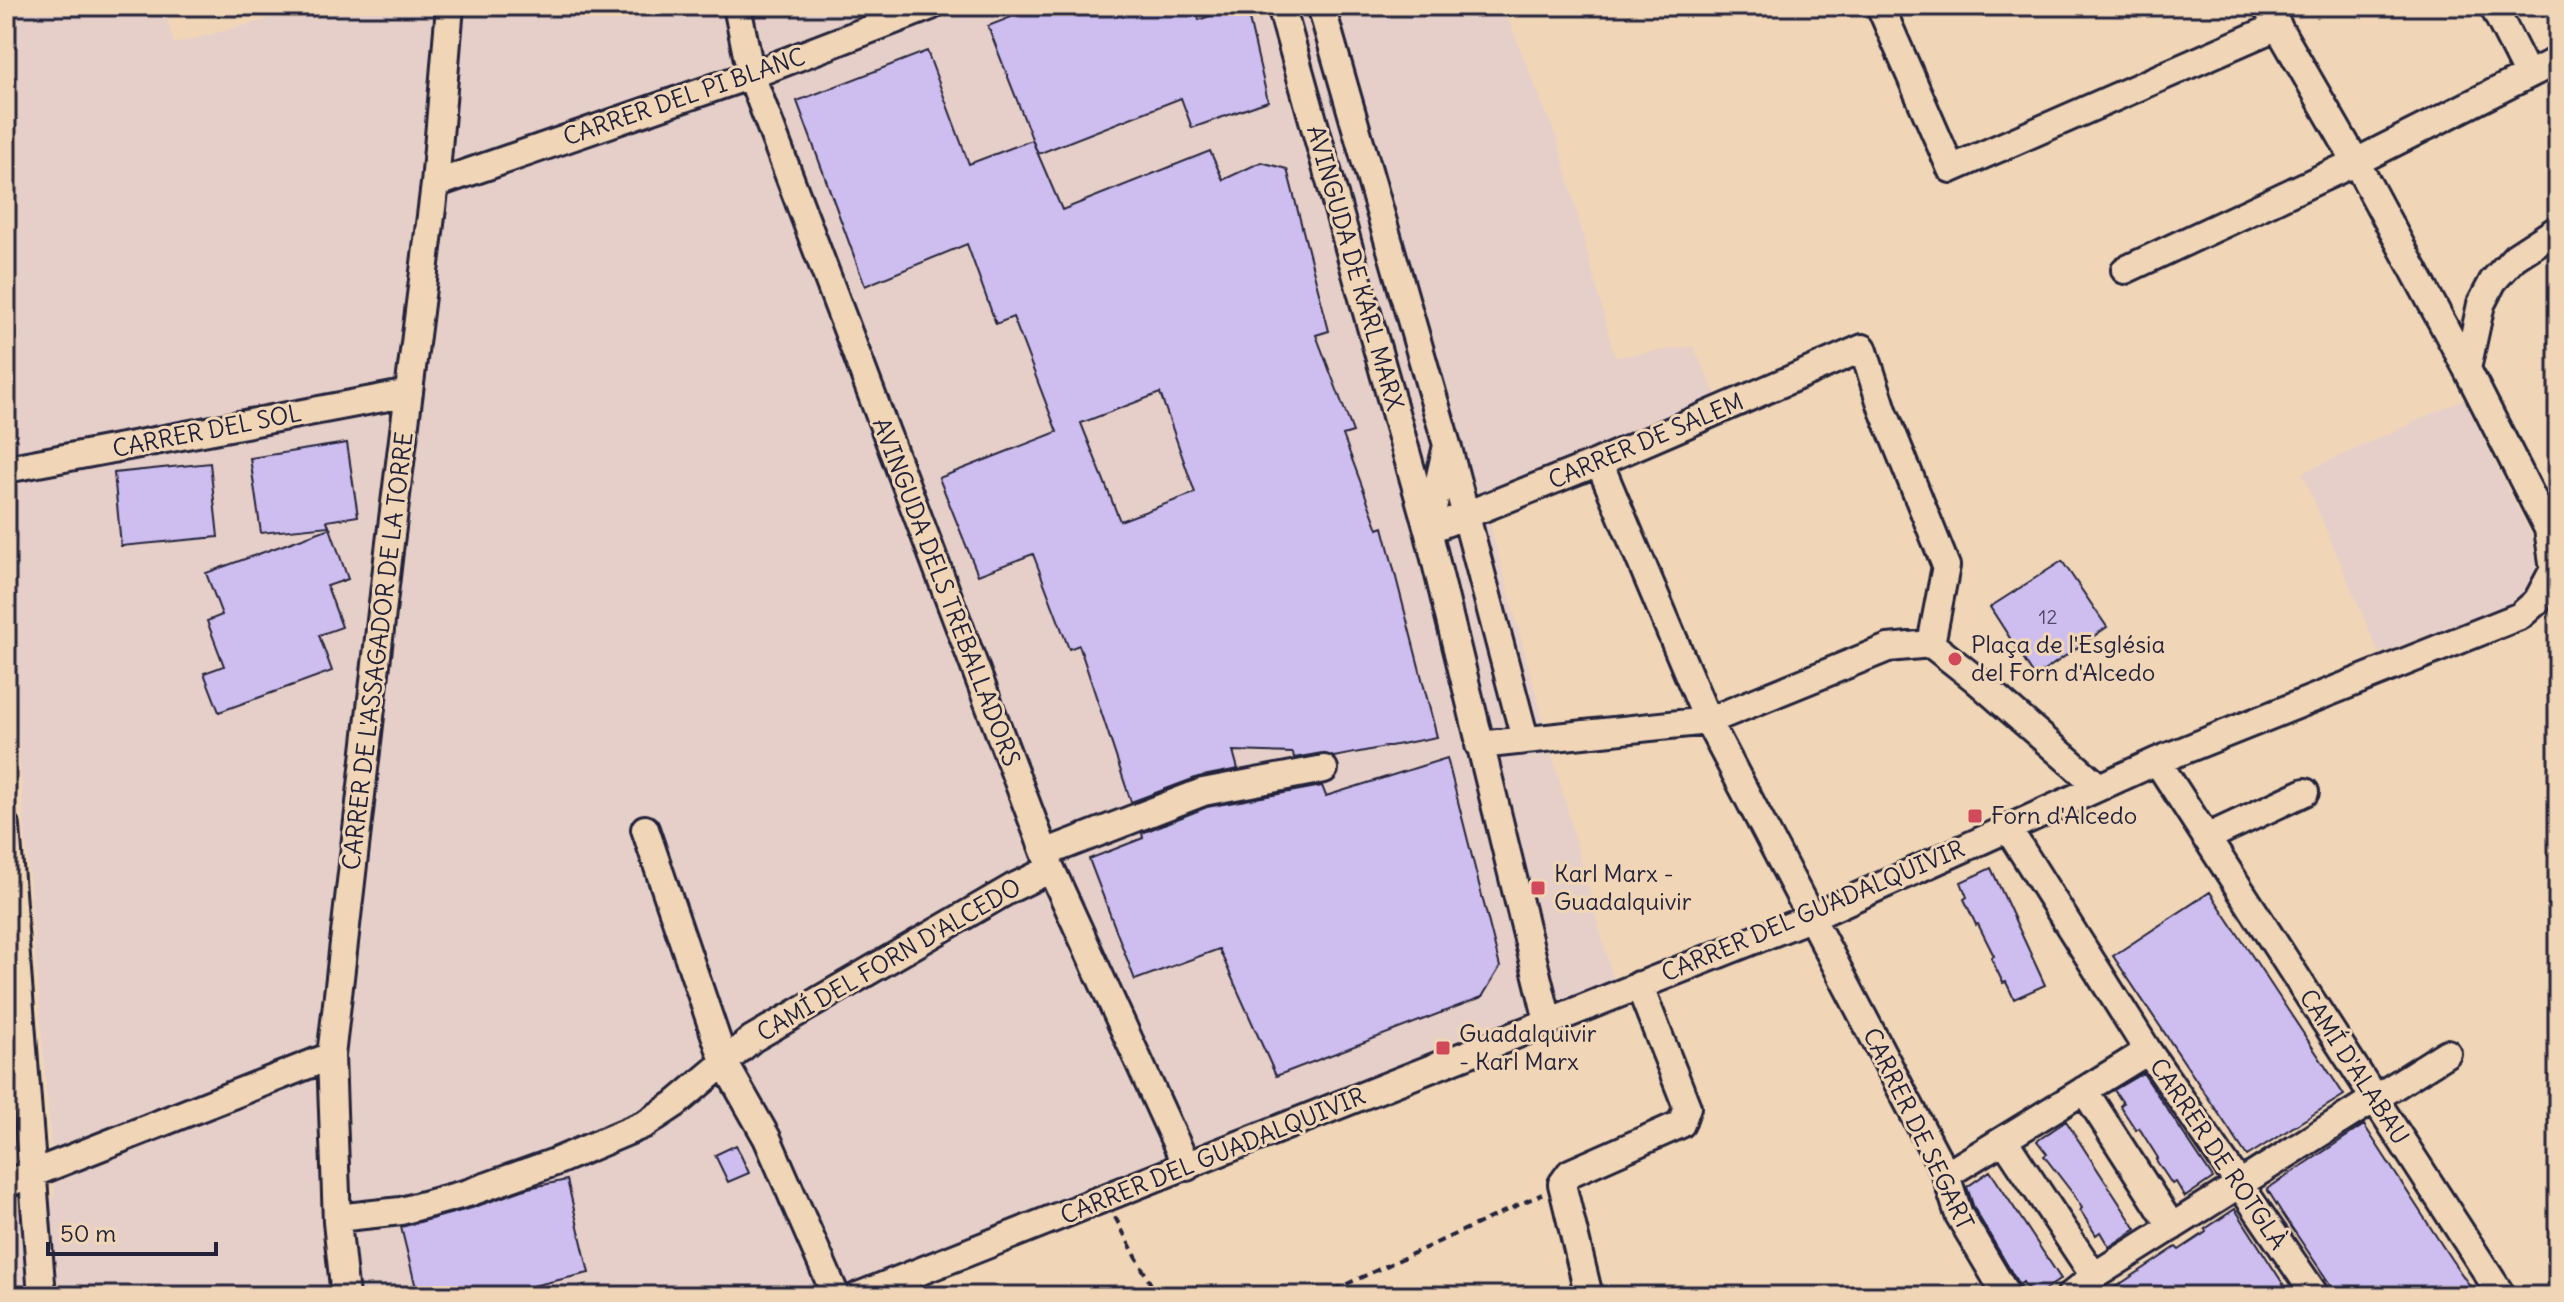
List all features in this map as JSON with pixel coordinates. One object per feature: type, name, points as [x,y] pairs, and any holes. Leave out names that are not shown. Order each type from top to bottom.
[{"type":"street","name":"CARRER DE L'ASSAGADOR DE LA TORRE","points":[[345,1296],[337,1218],[331,1056],[357,816],[435,184],[450,6]]},
{"type":"street","name":"AVINGUDA DELS TREBALLADORS","points":[[737,6],[751,75],[1048,861],[1187,1167]]},
{"type":"street","name":"CARRER DEL PI BLANC","points":[[435,184],[751,75],[931,6]]},
{"type":"street","name":"AVINGUDA DE KARL MARX","points":[[1281,6],[1428,530],[1548,1021]]},
{"type":"street","name":"AVINGUDA DE KARL MARX","points":[[1321,6],[1447,445],[1525,739]]},
{"type":"street","points":[[1880,6],[1951,169],[2272,16]]},
{"type":"street","points":[[2493,6],[2528,75]]},
{"type":"street","name":"CARRER DEL GUADALQUIVIR","points":[[858,1296],[1810,918],[2157,761],[2520,616],[2548,608],[2554,569],[2548,529],[2356,162],[2272,16]]},
{"type":"street","points":[[2125,270],[2356,162],[2558,60]]},
{"type":"street","points":[[2467,369],[2481,304],[2493,281],[2515,257],[2558,229]]},
{"type":"street","name":"CARRER DE SALEM","points":[[1428,530],[1599,462],[1863,348],[1883,410],[1946,566],[1931,644]]},
{"type":"street","name":"CARRER DEL SOL","points":[[6,469],[409,393]]},
{"type":"street","name":"AVINGUDA DE KARL MARX","points":[[1428,530],[1447,445]]},
{"type":"street","name":"CARRER DE SEGART","points":[[1599,462],[1708,721],[1946,1175],[1959,1215],[2007,1296]]},
{"type":"street","points":[[1479,745],[1708,721],[1888,648],[1931,644],[2099,787]]},
{"type":"street","name":"CAMÍ D'ALABAU","points":[[2157,761],[2502,1296]]},
{"type":"street","name":"CAMÍ DEL FORN D'ALCEDO","points":[[337,1218],[401,1211],[468,1193],[555,1162],[645,1124],[675,1104],[752,1039],[1012,888],[1048,861],[1203,792],[1324,769]]},
{"type":"street","points":[[2206,838],[2305,792]]},
{"type":"street","points":[[6,827],[18,1180],[42,1296]]},
{"type":"street","name":"CARRER DE ROTGLÀ","points":[[2007,827],[2148,1051],[2316,1296]]},
{"type":"street","points":[[645,829],[725,1064],[767,1138],[836,1296]]},
{"type":"street","points":[[1589,1296],[1562,1184],[1570,1173],[1681,1124],[1687,1107],[1639,985]]},
{"type":"street","points":[[1946,1175],[2148,1051]]},
{"type":"street","points":[[2070,1296],[2094,1276],[2447,1053]]},
{"type":"street","points":[[18,1180],[331,1056]]},
{"type":"street","points":[[2084,1090],[2172,1227]]},
{"type":"street","points":[[2004,1140],[2094,1276]]},
{"type":"path","points":[[1321,1296],[1562,1184]]},
{"type":"path","points":[[1106,1199],[1157,1296]]},
{"type":"shaded area","points":[[6,6],[164,6],[174,44],[318,6],[1503,6],[1559,144],[1615,357],[1693,346],[1729,421],[1488,516],[1618,997],[883,1296],[6,1296],[6,1213],[55,1197],[6,593]]},
{"type":"shaded area","points":[[2464,399],[2534,541],[2538,562],[2528,588],[2507,605],[2379,654],[2302,473]]},
{"type":"building","points":[[1040,6],[1194,6],[1199,20],[1236,6],[1246,6],[1268,101],[1192,128],[1181,98],[1038,154],[988,26]]},
{"type":"building","points":[[927,51],[969,164],[1032,140],[1062,210],[1210,151],[1223,180],[1261,162],[1287,169],[1329,331],[1316,335],[1353,432],[1343,435],[1378,529],[1383,527],[1437,737],[1334,757],[1322,753],[1294,758],[1293,753],[1233,751],[1238,769],[1198,777],[1131,802],[1079,645],[1069,649],[1033,554],[978,575],[939,478],[1057,432],[1013,317],[996,324],[967,244],[865,286],[797,101]],"holes":[[[1160,393],[1195,493],[1120,521],[1081,423]]]},
{"type":"building","points":[[347,443],[358,516],[327,521],[329,526],[261,533],[250,458]]},
{"type":"building","points":[[210,463],[218,537],[121,546],[114,473]]},
{"type":"building","points":[[330,528],[348,579],[327,586],[342,627],[319,635],[332,671],[219,712],[204,673],[224,666],[207,621],[222,615],[206,573]]},
{"type":"building","points":[[2062,561],[2107,627],[2035,677],[1990,607]]},
{"type":"building","points":[[1447,758],[1500,967],[1482,997],[1276,1076],[1219,949],[1135,980],[1089,859],[1143,838],[1142,833],[1207,807],[1322,786],[1326,796]]},
{"type":"building","points":[[1991,868],[2045,985],[2014,999],[2006,982],[2003,983],[1991,958],[1994,956],[1964,899],[1967,897],[1961,882]]},
{"type":"building","points":[[2210,892],[2344,1095],[2247,1156],[2113,956]]},
{"type":"building","points":[[2143,1073],[2213,1178],[2185,1197],[2176,1182],[2172,1184],[2139,1128],[2136,1130],[2120,1106],[2123,1103],[2114,1090]]},
{"type":"building","points":[[2066,1121],[2136,1229],[2109,1247],[2100,1232],[2096,1235],[2074,1195],[2044,1156],[2047,1154],[2037,1141]]},
{"type":"building","points":[[2364,1125],[2477,1296],[2338,1296],[2282,1213],[2267,1189]]},
{"type":"building","points":[[736,1145],[749,1173],[728,1182],[715,1155]]},
{"type":"building","points":[[1990,1171],[2061,1279],[2035,1296],[2023,1282],[2019,1285],[1974,1208],[1967,1187]]},
{"type":"building","points":[[567,1180],[589,1273],[528,1287],[530,1296],[418,1296],[401,1227],[472,1208],[528,1188]]},
{"type":"building","points":[[2235,1209],[2291,1296],[2102,1296],[2176,1247],[2179,1250]]},
{"type":"place","name":"Plaça de l'Església del Forn d'Alcedo","points":[[1955,659]]},
{"type":"place","name":"Forn d'Alcedo","points":[[1975,816]]},
{"type":"place","name":"Karl Marx - Guadalquivir","points":[[1538,888]]},
{"type":"place","name":"Guadalquivir - Karl Marx","points":[[1443,1048]]}]
